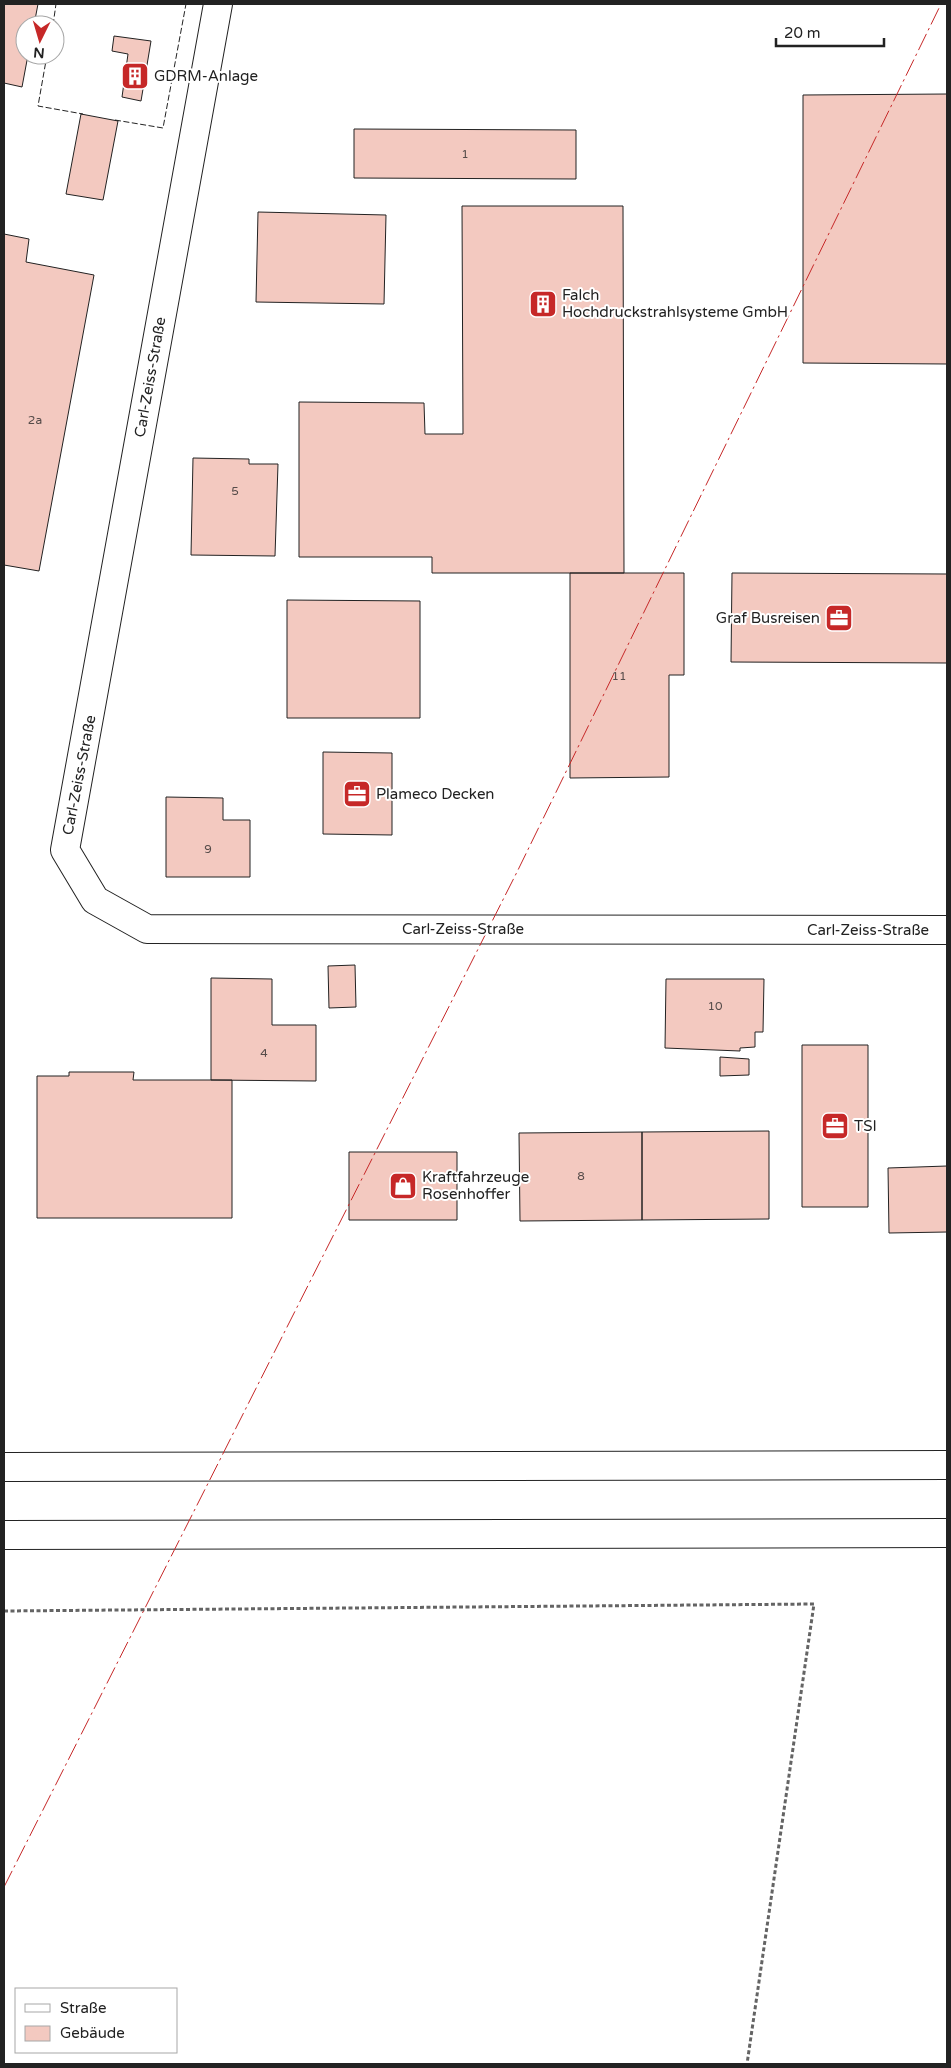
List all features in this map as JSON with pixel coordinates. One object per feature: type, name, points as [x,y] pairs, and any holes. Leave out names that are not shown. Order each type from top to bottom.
[{"type":"main road","name":"Carl-Zeiss-Straße","points":[[218,4],[65,850],[95,900],[147,929],[947,930]]},
{"type":"main road","points":[[4,1467],[947,1465]]},
{"type":"main road","points":[[4,1535],[947,1533]]},
{"type":"path","points":[[4,1611],[814,1604],[747,2064]]},
{"type":"building","points":[[4,4],[38,4],[36,15],[15,15],[15,65],[26,65],[22,87],[4,83]]},
{"type":"building","name":"GDRM-Anlage","points":[[114,36],[151,41],[141,101],[122,97],[128,54],[112,51]]},
{"type":"building","points":[[947,94],[947,364],[803,363],[803,95]]},
{"type":"building","points":[[81,114],[118,121],[103,200],[66,194]]},
{"type":"building","points":[[354,129],[576,130],[576,179],[354,178]]},
{"type":"building","name":"Falch Hochdruckstrahlsysteme GmbH","points":[[462,206],[623,206],[624,573],[432,573],[432,557],[299,557],[299,402],[424,403],[425,434],[463,434]]},
{"type":"building","points":[[258,212],[386,215],[384,304],[256,302]]},
{"type":"building","points":[[4,234],[29,239],[26,262],[94,275],[39,571],[4,565]]},
{"type":"building","points":[[193,458],[249,459],[249,464],[278,464],[275,556],[191,555]]},
{"type":"building","points":[[570,573],[684,573],[684,675],[669,675],[669,777],[570,778]]},
{"type":"building","name":"Graf Busreisen","points":[[732,573],[947,574],[947,663],[731,662]]},
{"type":"building","points":[[287,600],[420,601],[420,718],[287,718]]},
{"type":"building","name":"Plameco Decken","points":[[323,752],[392,753],[392,835],[323,834]]},
{"type":"building","points":[[166,797],[223,798],[223,820],[250,820],[250,877],[166,877]]},
{"type":"building","points":[[355,965],[356,1007],[329,1008],[328,966]]},
{"type":"building","points":[[211,978],[272,979],[272,1025],[316,1025],[316,1081],[211,1080]]},
{"type":"building","points":[[666,979],[764,979],[763,1032],[755,1032],[755,1047],[740,1048],[740,1051],[665,1048]]},
{"type":"building","name":"TSI","points":[[802,1045],[868,1045],[868,1207],[802,1207]]},
{"type":"building","points":[[720,1057],[749,1059],[749,1075],[720,1076]]},
{"type":"building","points":[[69,1072],[134,1072],[133,1080],[232,1080],[232,1218],[37,1218],[37,1076],[69,1076]]},
{"type":"building","points":[[769,1131],[769,1219],[642,1220],[642,1132]]},
{"type":"building","points":[[642,1132],[642,1220],[520,1221],[519,1133]]},
{"type":"building","name":"Kraftfahrzeuge Rosenhoffer","points":[[349,1152],[457,1152],[457,1220],[349,1220]]},
{"type":"building","points":[[947,1166],[947,1232],[889,1233],[888,1168]]},
{"type":"fence","points":[[54,15],[56,4]]},
{"type":"fence","points":[[115,120],[163,128],[186,4]]},
{"type":"fence","points":[[45,65],[38,106],[83,114]]},
{"type":"power","points":[[4,1887],[518,870],[941,4]]},
{"type":"place","name":"GDRM-Anlage","points":[[135,76]]},
{"type":"place","name":"Falch Hochdruckstrahlsysteme GmbH","points":[[543,304]]},
{"type":"place","name":"Graf Busreisen","points":[[839,618]]},
{"type":"place","name":"Plameco Decken","points":[[357,794]]},
{"type":"place","name":"TSI","points":[[835,1126]]},
{"type":"place","name":"Kraftfahrzeuge Rosenhoffer","points":[[403,1186]]}]
